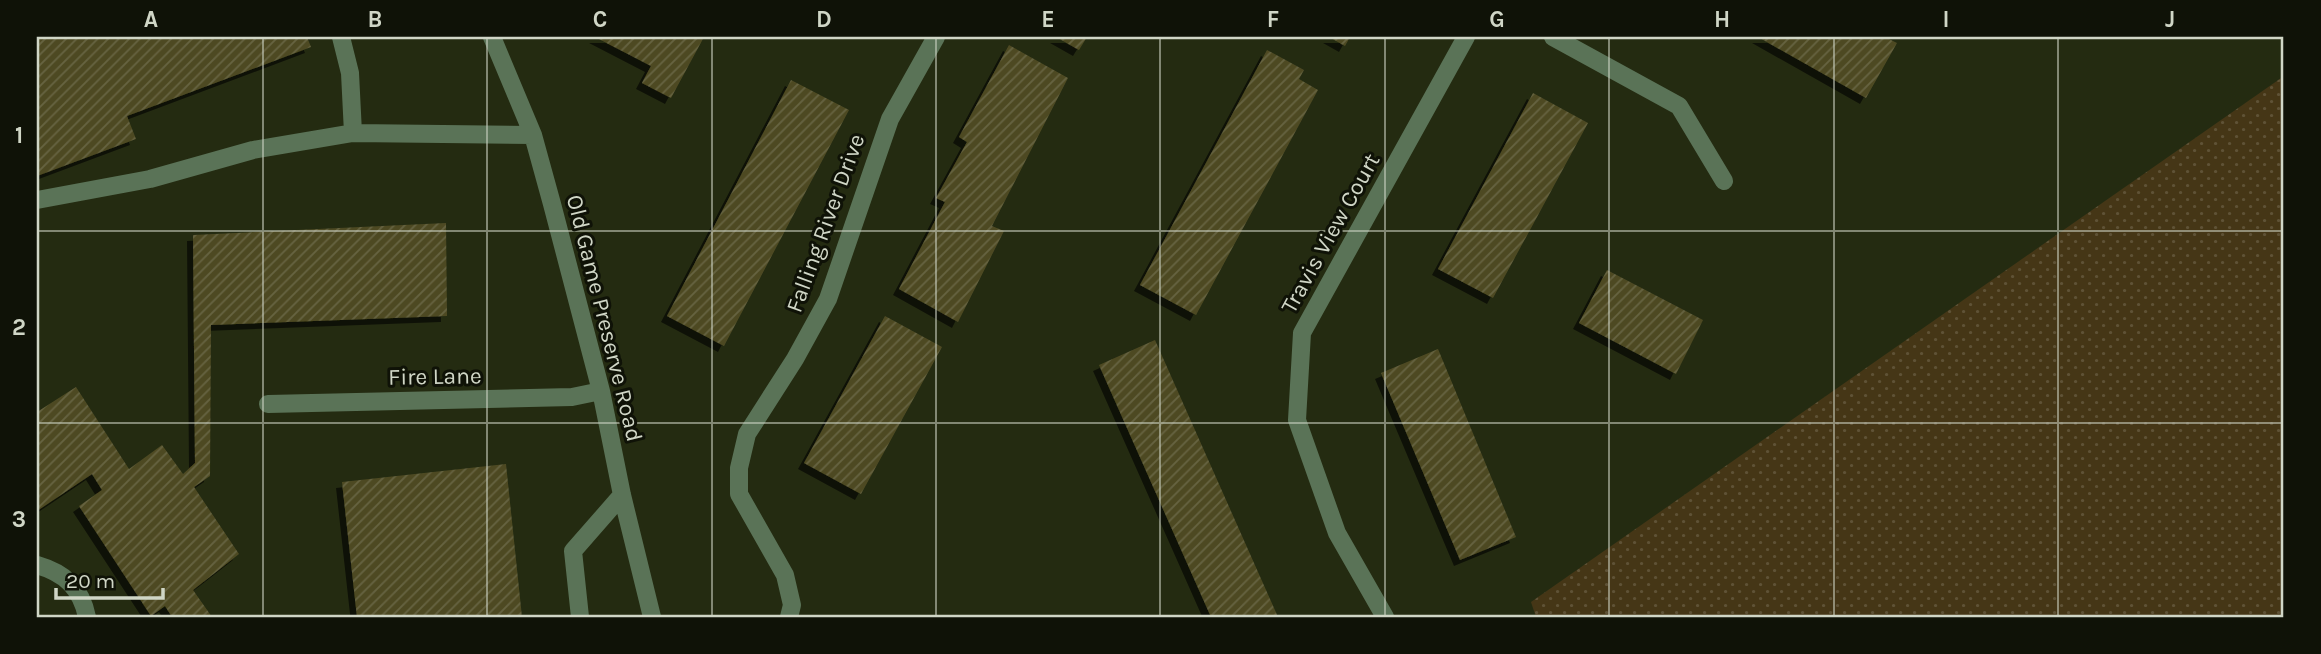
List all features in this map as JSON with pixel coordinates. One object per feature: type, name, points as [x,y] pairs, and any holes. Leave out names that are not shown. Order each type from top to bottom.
[{"type":"street","points":[[341,37],[350,73],[353,133]]},
{"type":"street","name":"Old Game Preserve Road","points":[[492,37],[533,135],[601,391],[622,495],[653,617]]},
{"type":"street","name":"Falling River Drive","points":[[789,617],[792,605],[785,575],[740,494],[739,468],[747,434],[795,359],[828,299],[890,119],[936,37]]},
{"type":"street","name":"Travis View Court","points":[[1382,616],[1337,533],[1297,420],[1302,333],[1466,37]]},
{"type":"street","points":[[1553,37],[1679,106],[1724,181]]},
{"type":"street","points":[[37,200],[150,179],[253,150],[353,133],[533,135]]},
{"type":"street","name":"Fire Lane","points":[[268,404],[572,397],[601,391]]},
{"type":"street","points":[[580,617],[573,551],[622,495]]},
{"type":"street","points":[[37,565],[57,572],[73,585],[84,600],[87,617]]},
{"type":"shaded area","points":[[2284,76],[2284,617],[1536,617],[1531,602]]},
{"type":"building","points":[[37,37],[307,37],[311,47],[127,116],[136,139],[37,176]]},
{"type":"building","points":[[595,37],[704,37],[671,98],[642,83],[651,66]]},
{"type":"building","points":[[1056,37],[1087,37],[1079,50]]},
{"type":"building","points":[[1329,37],[1350,37],[1345,46]]},
{"type":"building","points":[[1758,37],[1885,37],[1897,43],[1866,98]]},
{"type":"building","points":[[1009,45],[1068,78],[992,226],[1004,231],[958,322],[899,289],[945,202],[936,198],[967,142],[959,137]]},
{"type":"building","points":[[1267,50],[1304,70],[1299,79],[1318,90],[1196,315],[1140,285]]},
{"type":"building","points":[[791,80],[849,110],[724,346],[667,316]]},
{"type":"building","points":[[1533,93],[1588,123],[1493,298],[1438,269]]},
{"type":"building","points":[[446,223],[447,316],[211,325],[210,476],[194,487],[239,554],[193,590],[212,617],[172,617],[165,606],[151,616],[79,506],[102,490],[92,474],[37,511],[37,412],[76,387],[129,469],[162,445],[183,474],[195,463],[193,235]]},
{"type":"building","points":[[1607,270],[1703,320],[1676,374],[1579,323]]},
{"type":"building","points":[[885,316],[942,347],[861,494],[804,463]]},
{"type":"building","points":[[1155,340],[1278,617],[1211,617],[1099,365]]},
{"type":"building","points":[[1438,349],[1516,537],[1460,560],[1381,373]]},
{"type":"building","points":[[506,464],[522,617],[357,617],[342,482]]}]
